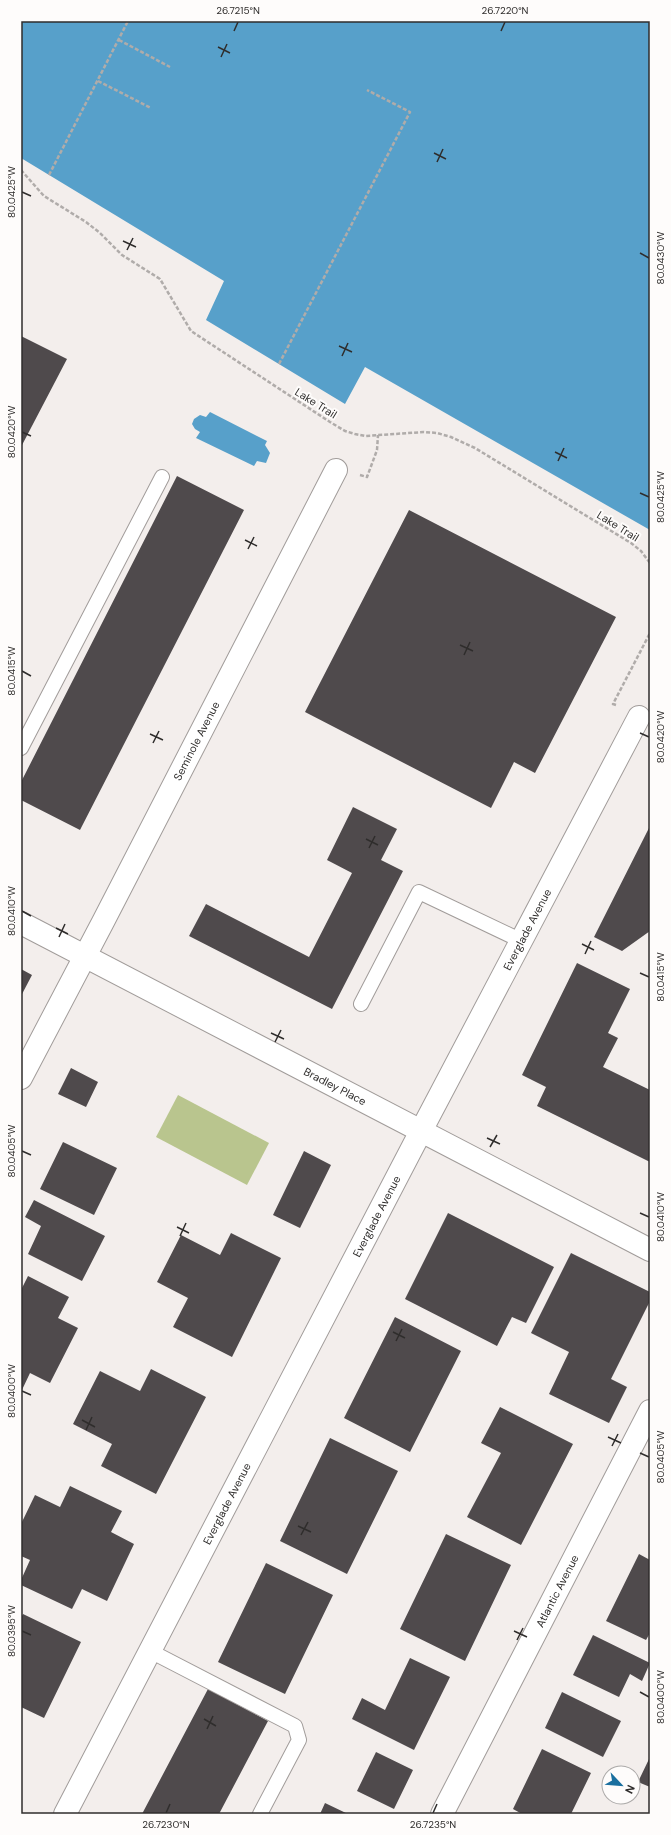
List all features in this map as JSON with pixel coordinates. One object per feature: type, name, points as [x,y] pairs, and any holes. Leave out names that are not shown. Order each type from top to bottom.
[{"type":"street","name":"Seminole Avenue","points":[[21,1078],[336,470]]},
{"type":"street","name":"Everglade Avenue","points":[[65,1814],[421,1131],[639,717]]},
{"type":"street","name":"Bradley Place","points":[[21,923],[650,1250]]},
{"type":"street","name":"Atlantic Avenue","points":[[442,1814],[650,1411]]},
{"type":"lane","points":[[21,748],[162,477]]},
{"type":"lane","points":[[361,1004],[419,892],[522,941]]},
{"type":"lane","points":[[150,1650],[295,1726],[299,1740],[260,1814]]},
{"type":"path","points":[[49,175],[128,21]]},
{"type":"path","points":[[119,40],[170,67]]},
{"type":"path","points":[[98,81],[151,108]]},
{"type":"path","points":[[279,364],[410,112],[367,90]]},
{"type":"path","name":"Lake Trail","points":[[21,170],[44,196],[95,229],[122,255],[160,279],[191,332],[345,431],[355,434],[378,435],[424,432],[451,437],[462,441],[631,543],[641,551],[650,563]]},
{"type":"path","points":[[336,470],[367,477],[377,450],[378,435]]},
{"type":"path","points":[[639,717],[613,704],[650,633]]},
{"type":"green space","points":[[178,1095],[269,1143],[247,1185],[156,1137]]},
{"type":"water","points":[[21,21],[650,21],[650,530],[365,367],[345,404],[206,320],[224,281],[21,158]]},
{"type":"water","points":[[210,412],[267,441],[265,445],[270,453],[266,463],[257,461],[254,466],[196,438],[200,432],[195,429],[192,424],[194,419],[200,415],[206,417]]},
{"type":"building","points":[[21,336],[67,359],[21,447]]},
{"type":"building","points":[[177,476],[244,510],[80,830],[21,800],[21,782]]},
{"type":"building","points":[[409,510],[616,617],[535,773],[514,762],[491,808],[305,712]]},
{"type":"building","points":[[353,807],[397,829],[381,860],[403,871],[332,1009],[189,936],[206,904],[309,957],[352,873],[327,860]]},
{"type":"building","points":[[650,826],[650,931],[622,951],[594,937]]},
{"type":"building","points":[[577,963],[630,989],[608,1033],[618,1038],[603,1067],[650,1090],[650,1162],[537,1106],[546,1087],[522,1075]]},
{"type":"building","points":[[21,969],[32,975],[21,996]]},
{"type":"building","points":[[71,1068],[98,1082],[86,1107],[58,1094]]},
{"type":"building","points":[[63,1142],[117,1168],[94,1215],[40,1189]]},
{"type":"building","points":[[304,1151],[331,1165],[300,1228],[273,1215]]},
{"type":"building","points":[[34,1200],[105,1236],[82,1281],[28,1254],[41,1226],[25,1217]]},
{"type":"building","points":[[448,1213],[554,1267],[526,1323],[512,1317],[497,1346],[405,1299]]},
{"type":"building","points":[[231,1233],[281,1258],[232,1357],[173,1327],[188,1298],[157,1282],[181,1235],[220,1255]]},
{"type":"building","points":[[571,1253],[650,1292],[650,1301],[611,1379],[627,1387],[609,1423],[549,1394],[569,1352],[531,1333]]},
{"type":"building","points":[[28,1276],[69,1297],[58,1318],[78,1328],[50,1383],[30,1373],[21,1392],[21,1290]]},
{"type":"building","points":[[395,1317],[461,1351],[410,1452],[344,1418]]},
{"type":"building","points":[[151,1369],[206,1397],[156,1494],[101,1466],[112,1444],[73,1424],[100,1371],[140,1391]]},
{"type":"building","points":[[500,1407],[573,1444],[521,1545],[467,1517],[501,1453],[481,1443]]},
{"type":"building","points":[[330,1438],[398,1471],[347,1574],[280,1541]]},
{"type":"building","points":[[70,1486],[122,1511],[111,1532],[134,1544],[107,1601],[82,1589],[72,1609],[21,1585],[21,1580],[30,1560],[21,1556],[21,1524],[35,1495],[60,1507]]},
{"type":"building","points":[[446,1534],[511,1565],[465,1661],[400,1629]]},
{"type":"building","points":[[639,1554],[650,1560],[650,1633],[646,1640],[606,1621]]},
{"type":"building","points":[[266,1563],[333,1595],[285,1694],[218,1662]]},
{"type":"building","points":[[23,1614],[81,1642],[44,1718],[21,1707],[21,1618]]},
{"type":"building","points":[[593,1635],[650,1663],[642,1681],[630,1674],[619,1697],[573,1675]]},
{"type":"building","points":[[410,1658],[450,1677],[414,1750],[352,1719],[362,1698],[385,1710]]},
{"type":"building","points":[[208,1689],[268,1721],[219,1814],[142,1814]]},
{"type":"building","points":[[562,1692],[621,1721],[603,1757],[545,1728]]},
{"type":"building","points":[[542,1749],[591,1773],[571,1814],[522,1814],[513,1809]]},
{"type":"building","points":[[376,1752],[413,1770],[394,1809],[357,1791]]},
{"type":"building","points":[[650,1757],[650,1787],[641,1783],[641,1776]]},
{"type":"building","points":[[325,1803],[348,1814],[320,1814]]}]
